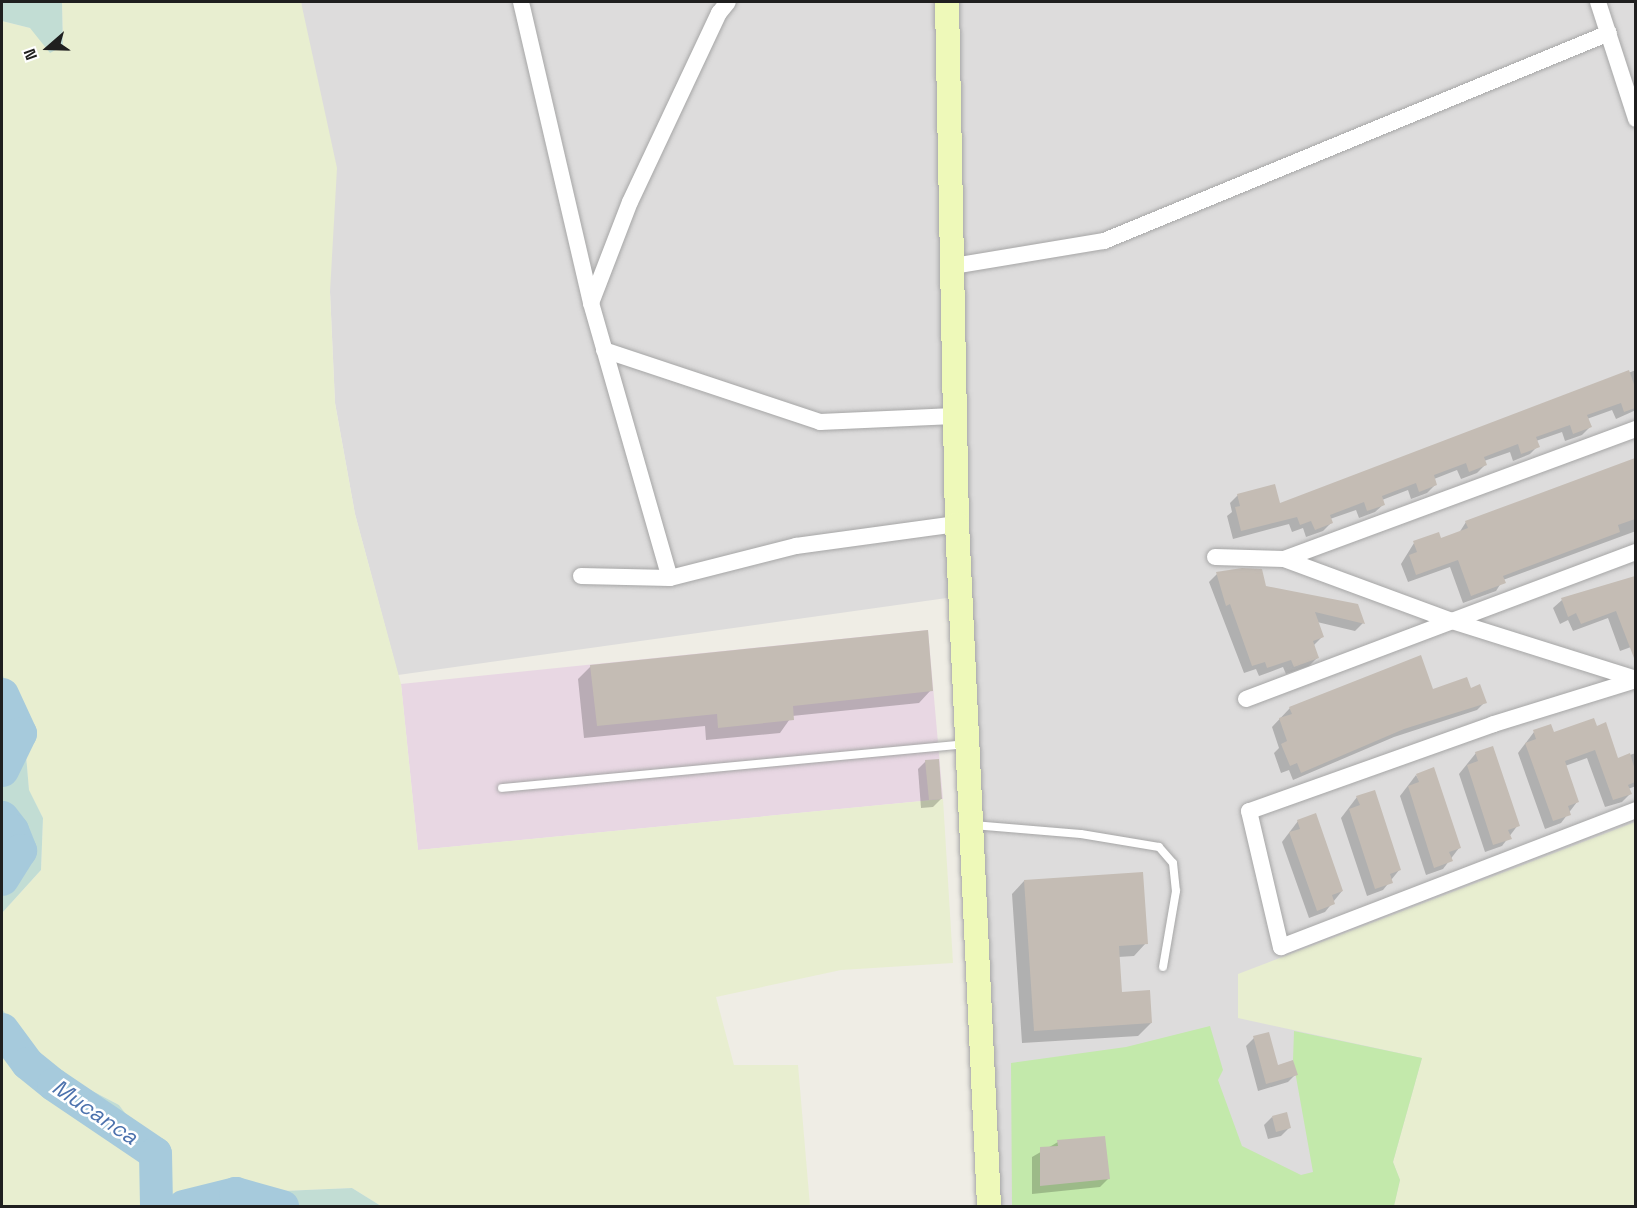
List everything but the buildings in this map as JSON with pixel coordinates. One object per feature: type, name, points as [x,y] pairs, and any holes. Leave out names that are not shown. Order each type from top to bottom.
[{"type":"street","points":[[521,2],[591,303],[670,578]]},
{"type":"street","points":[[591,303],[630,202],[719,13],[728,2]]},
{"type":"street","points":[[948,2],[957,524],[973,825],[989,1206]]},
{"type":"street","points":[[1598,2],[1635,119]]},
{"type":"street","points":[[953,266],[1104,241],[1609,33]]},
{"type":"street","points":[[604,350],[820,422],[954,416]]},
{"type":"street","points":[[1284,559],[1635,429]]},
{"type":"street","points":[[580,576],[670,578],[796,546],[957,524]]},
{"type":"street","points":[[1246,699],[1635,552]]},
{"type":"street","points":[[1215,557],[1284,559],[1452,621],[1635,680]]},
{"type":"street","points":[[1635,680],[1494,724],[1249,811],[1281,947],[1635,810]]},
{"type":"lane","points":[[502,788],[969,744]]},
{"type":"lane","points":[[973,825],[1081,834],[1159,847],[1173,863],[1176,891],[1163,967]]},
{"type":"shaded area","points":[[2,2],[62,2],[63,46],[50,53],[30,28],[2,21]]},
{"type":"shaded area","points":[[301,2],[1635,2],[1635,1206],[989,1206],[961,596],[398,675],[355,514],[335,403],[330,292]]},
{"type":"shaded area","points":[[928,630],[943,799],[418,850],[401,684]]},
{"type":"shaded area","points":[[2,673],[24,731],[29,790],[43,818],[41,870],[2,913]]},
{"type":"shaded area","points":[[2,1009],[43,1065],[119,1105],[155,1153],[53,1084],[27,1063],[2,1029]]},
{"type":"shaded area","points":[[352,1188],[381,1206],[282,1206],[235,1193]]},
{"type":"green space","points":[[62,2],[301,2],[337,168],[330,292],[335,403],[355,514],[401,684],[418,850],[943,799],[953,963],[841,970],[716,997],[734,1065],[798,1065],[810,1206],[381,1206],[352,1188],[237,1193],[282,1206],[2,1206],[2,1029],[27,1063],[153,1151],[119,1105],[43,1065],[2,1009],[2,913],[41,870],[43,818],[29,791],[24,731],[2,673],[2,21],[30,28],[63,46]]},
{"type":"green space","points":[[1635,822],[1635,1206],[1394,1206],[1400,1180],[1393,1162],[1422,1058],[1238,1018],[1238,974]]},
{"type":"green space","points":[[1210,1026],[1223,1070],[1218,1080],[1242,1146],[1301,1175],[1313,1172],[1293,1060],[1294,1031],[1422,1058],[1393,1162],[1400,1180],[1394,1206],[1012,1206],[1011,1063],[1126,1047]]},
{"type":"waterway","name":"Mucanca","points":[[2,694],[20,733],[2,770]]},
{"type":"waterway","name":"Mucanca","points":[[2,817],[12,830],[20,850],[2,879]]},
{"type":"waterway","name":"Mucanca","points":[[2,1029],[27,1063],[53,1084],[155,1153],[156,1206]]},
{"type":"waterway","name":"Mucanca","points":[[183,1206],[235,1193],[282,1206]]}]
